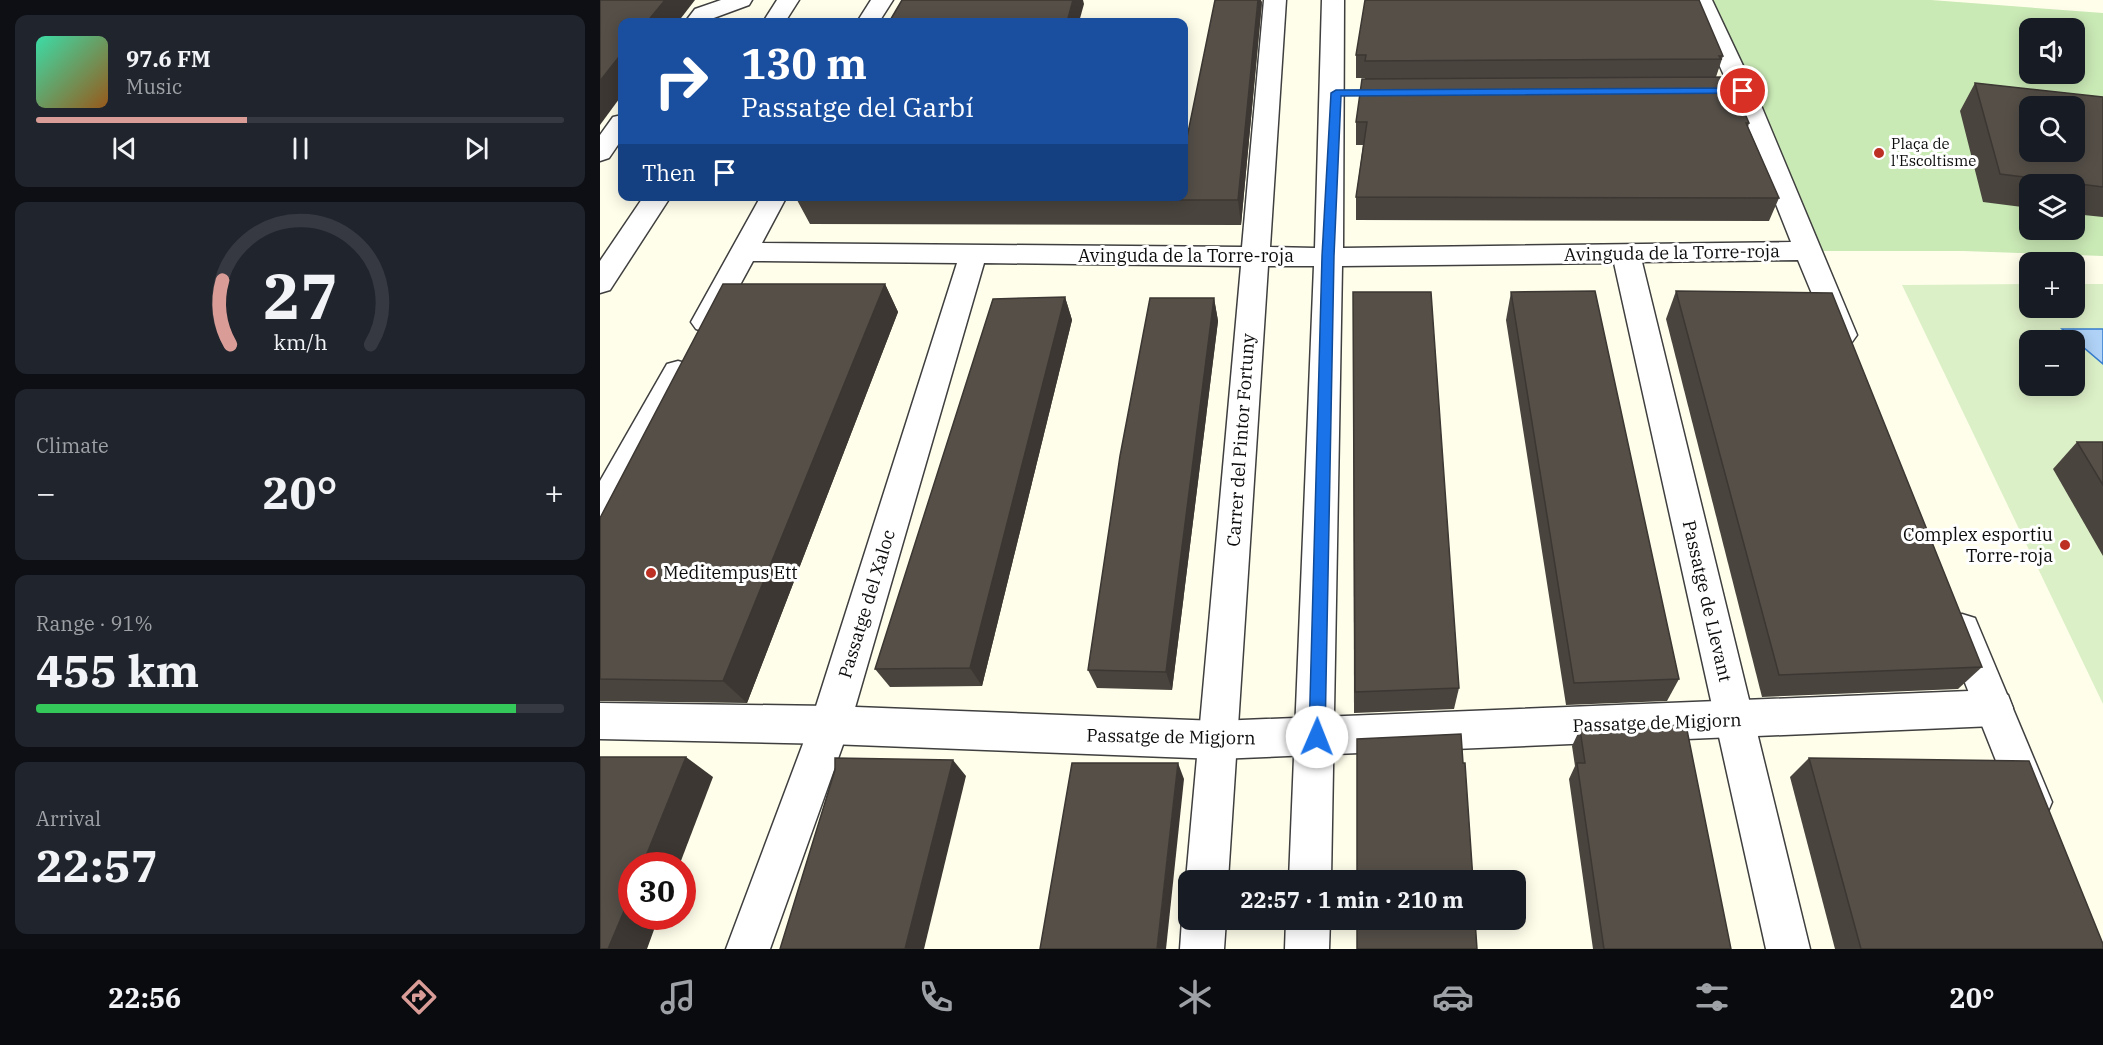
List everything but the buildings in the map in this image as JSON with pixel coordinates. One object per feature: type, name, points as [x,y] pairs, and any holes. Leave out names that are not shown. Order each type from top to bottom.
[{"type":"street","points":[[700,18],[703,14],[741,0]]},
{"type":"street","points":[[777,18],[788,0]]},
{"type":"street","points":[[871,18],[882,0]]},
{"type":"street","name":"Carrer del Pintor Fortuny","points":[[1208,870],[1275,0]]},
{"type":"street","points":[[1310,870],[1317,737],[1328,256],[1347,94],[1333,0]]},
{"type":"street","points":[[1701,0],[1731,91],[1808,251],[1851,358]]},
{"type":"street","points":[[600,153],[618,128]]},
{"type":"street","points":[[600,282],[655,201]]},
{"type":"street","points":[[600,512],[771,201]]},
{"type":"street","name":"Avinguda de la Torre-roja","points":[[744,252],[1328,256],[1808,251]]},
{"type":"street","name":"Passatge de Llevant","points":[[1626,254],[1788,949]]},
{"type":"street","name":"Passatge del Xaloc","points":[[748,949],[830,725],[973,255]]},
{"type":"street","points":[[1949,597],[2043,830]]},
{"type":"street","name":"Passatge de Migjorn","points":[[600,721],[830,725],[1218,740],[1994,708]]},
{"type":"street","points":[[1202,949],[1203,930]]},
{"type":"street","points":[[1307,949],[1308,930]]},
{"type":"green space","points":[[1700,0],[1931,0],[2103,13],[2103,256],[2085,255],[2085,252],[1808,251]]},
{"type":"green space","name":"Complex esportiu Torre-roja","points":[[2019,284],[2019,318],[2085,318],[2085,284],[2103,284],[2103,704],[1902,285]]},
{"type":"water","points":[[2103,329],[2103,364],[2085,349],[2085,330],[2063,330]]},
{"type":"place","name":"Plaça de l'Escoltisme","points":[[1879,153]]},
{"type":"place","name":"Complex esportiu Torre-roja","points":[[2065,545]]},
{"type":"place","name":"Meditempus Ett","points":[[651,573]]},
{"type":"route","points":[[1317,737],[1328,256],[1336,93],[1743,91]]}]
